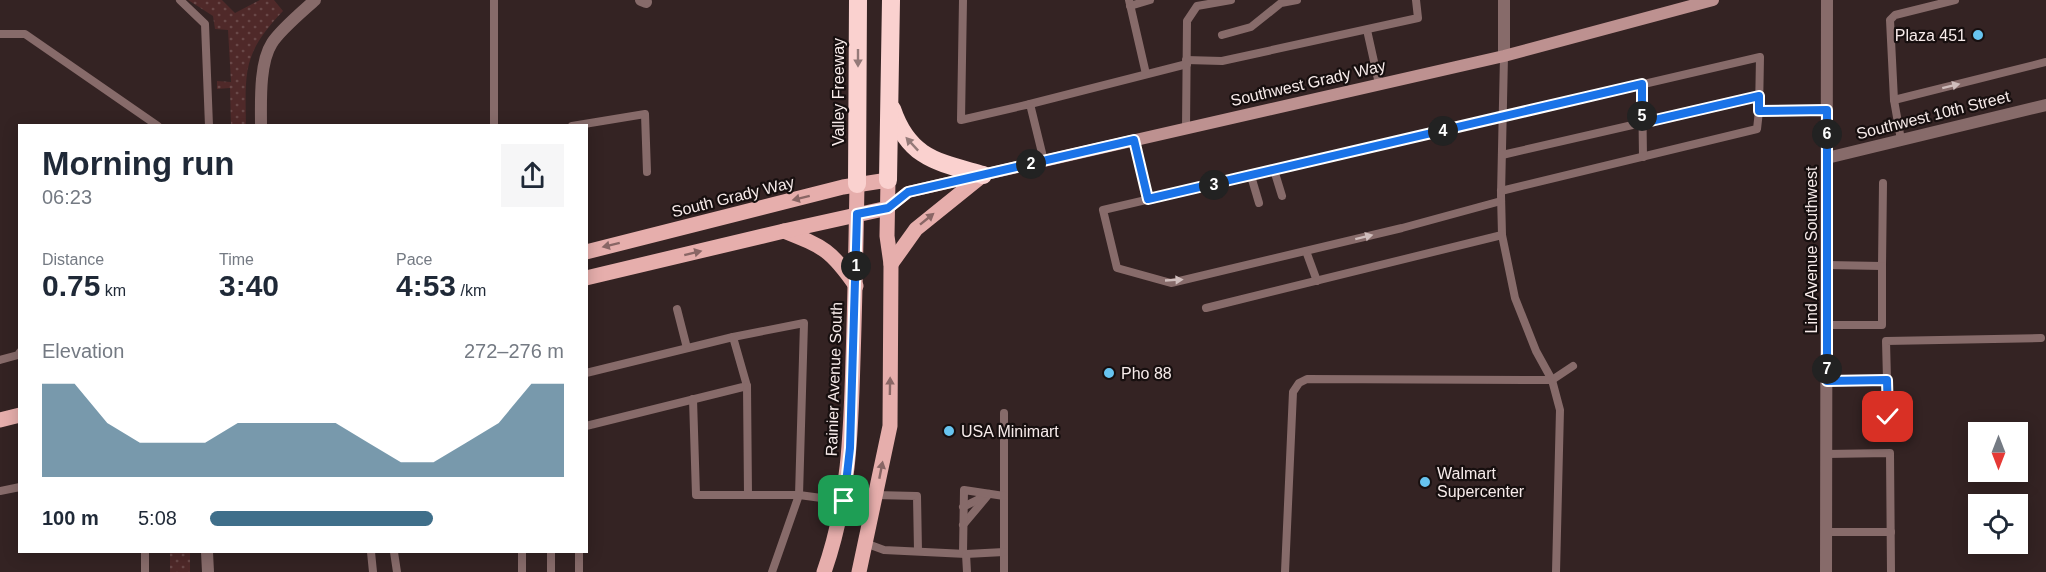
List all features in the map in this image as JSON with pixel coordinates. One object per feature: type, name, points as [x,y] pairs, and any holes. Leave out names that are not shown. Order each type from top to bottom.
[{"type":"highway","name":"Valley Freeway","points":[[857,184],[858,0]]},
{"type":"highway","points":[[888,180],[891,0]]},
{"type":"highway","points":[[890,102],[898,125],[908,141],[924,155],[983,176]]},
{"type":"main road","name":"Southwest Grady Way","points":[[888,208],[908,192],[1504,56],[1713,0]]},
{"type":"main road","points":[[891,264],[916,229],[983,176]]},
{"type":"main road","name":"South Grady Way","points":[[588,251],[857,184],[888,180]]},
{"type":"main road","points":[[888,180],[908,192]]},
{"type":"main road","points":[[859,572],[890,426],[891,264],[887,236],[888,180]]},
{"type":"main road","name":"Rainier Avenue South","points":[[824,572],[834,544],[844,501],[850,448],[857,184]]},
{"type":"main road","points":[[588,278],[888,208]]},
{"type":"main road","points":[[784,231],[825,249],[837,260],[856,286]]},
{"type":"main road","points":[[1,420],[18,416]]},
{"type":"street","points":[[261,124],[264,73],[272,42],[315,0]]},
{"type":"street","points":[[1504,0],[1504,56]]},
{"type":"street","name":"Lind Avenue Southwest","points":[[1826,572],[1827,0]]},
{"type":"street","name":"Southwest 10th Street","points":[[1827,158],[2046,105]]},
{"type":"street","points":[[207,553],[208,572]]},
{"type":"lane","points":[[180,0],[205,24],[209,124]]},
{"type":"lane","points":[[494,0],[494,124]]},
{"type":"lane","points":[[963,0],[961,120],[1187,62],[1222,61],[1418,18],[1416,0]]},
{"type":"lane","points":[[1146,74],[1130,3],[1150,0]]},
{"type":"lane","points":[[1186,128],[1187,21],[1197,6],[1231,0]]},
{"type":"lane","points":[[1222,35],[1251,27],[1281,3],[1297,0]]},
{"type":"lane","points":[[1901,140],[1894,100],[1890,20],[1894,15],[1955,0]]},
{"type":"lane","points":[[1367,30],[1379,84]]},
{"type":"lane","points":[[0,34],[25,34],[155,124]]},
{"type":"lane","points":[[1504,56],[1502,235],[1515,298],[1536,351],[1552,380],[1560,410],[1556,572]]},
{"type":"lane","points":[[1501,191],[1757,129],[1760,57],[1103,210],[1117,268],[1171,283],[1275,255],[1402,228],[1501,201]]},
{"type":"lane","points":[[1894,100],[2046,62]]},
{"type":"lane","points":[[1642,84],[1643,157]]},
{"type":"lane","points":[[1502,154],[1759,96]]},
{"type":"lane","points":[[1030,104],[1044,161]]},
{"type":"lane","points":[[1759,111],[1827,110]]},
{"type":"lane","points":[[584,124],[645,114],[647,172]]},
{"type":"lane","points":[[1134,140],[1148,199]]},
{"type":"lane","points":[[1274,170],[1282,196]]},
{"type":"lane","points":[[1251,177],[1259,203]]},
{"type":"lane","points":[[1827,325],[1882,325],[1883,183]]},
{"type":"lane","points":[[1206,308],[1502,235]]},
{"type":"lane","points":[[1300,250],[1317,281]]},
{"type":"lane","points":[[1827,266],[1882,266]]},
{"type":"lane","points":[[677,309],[687,348]]},
{"type":"lane","points":[[588,373],[804,322],[799,495],[772,572]]},
{"type":"lane","points":[[733,337],[747,386],[748,495]]},
{"type":"lane","points":[[1888,417],[1886,341],[2041,338]]},
{"type":"lane","points":[[0,360],[18,355]]},
{"type":"lane","points":[[1285,572],[1293,392],[1299,383],[1307,379],[1552,380],[1573,366]]},
{"type":"lane","points":[[1827,381],[1887,380]]},
{"type":"lane","points":[[588,425],[747,386]]},
{"type":"lane","points":[[693,399],[696,495],[799,495],[844,501]]},
{"type":"lane","points":[[1004,413],[1004,572]]},
{"type":"lane","points":[[1826,454],[1890,453],[1892,572]]},
{"type":"lane","points":[[0,491],[18,487]]},
{"type":"lane","points":[[967,572],[963,525],[964,490],[1004,496]]},
{"type":"lane","points":[[963,507],[989,494]]},
{"type":"lane","points":[[963,525],[989,494]]},
{"type":"lane","points":[[875,495],[917,496],[918,551]]},
{"type":"lane","points":[[1826,532],[1891,532]]},
{"type":"lane","points":[[866,543],[884,550],[1004,552]]},
{"type":"lane","points":[[145,553],[145,572]]},
{"type":"lane","points":[[371,553],[373,572]]},
{"type":"lane","points":[[394,553],[397,572]]},
{"type":"lane","points":[[522,553],[522,572]]},
{"type":"lane","points":[[551,553],[551,572]]},
{"type":"lane","points":[[579,553],[579,572]]},
{"type":"shaded area","points":[[188,0],[222,0],[235,13],[260,0],[274,0],[283,11],[260,39],[249,63],[246,124],[231,124],[230,88],[217,89],[217,81],[231,82],[228,30],[215,29],[213,16]]},
{"type":"shaded area","points":[[170,553],[190,553],[190,572],[170,572]]},
{"type":"place","name":"Plaza 451","points":[[1978,35]]},
{"type":"place","name":"Pho 88","points":[[1109,373]]},
{"type":"place","name":"USA Minimart","points":[[949,431]]},
{"type":"place","name":"Walmart Supercenter","points":[[1425,482]]},
{"type":"route","points":[[844,501],[850,448],[857,214],[888,208],[908,192],[1134,140],[1148,199],[1251,177],[1642,84],[1642,123],[1759,96],[1759,111],[1827,110],[1827,381],[1887,380],[1888,417]]}]
